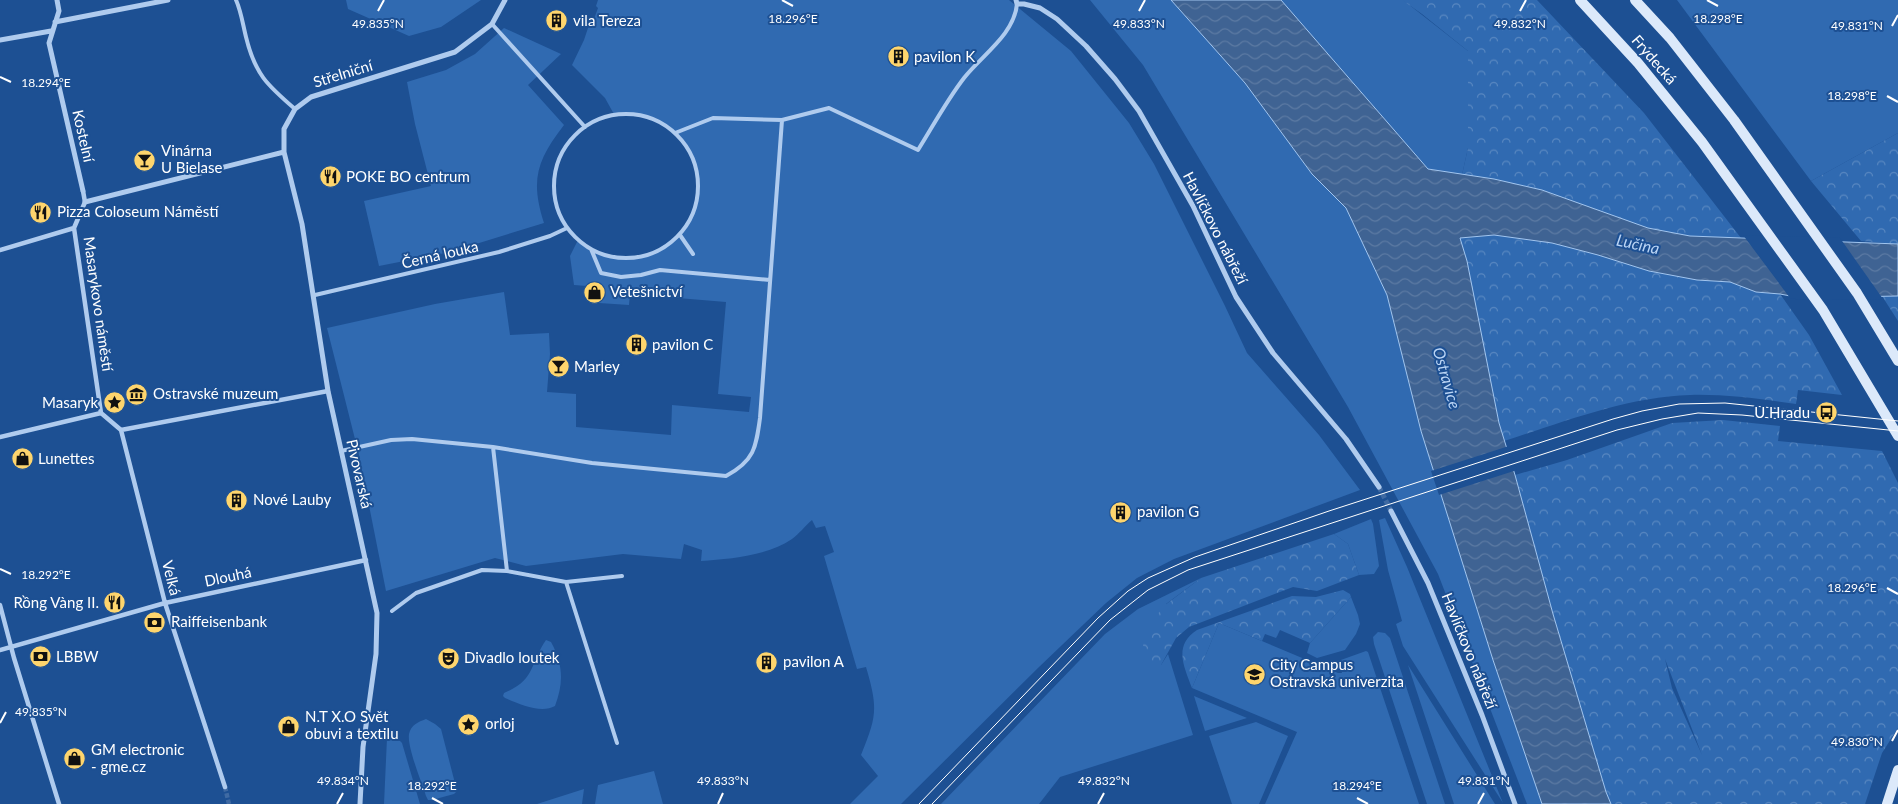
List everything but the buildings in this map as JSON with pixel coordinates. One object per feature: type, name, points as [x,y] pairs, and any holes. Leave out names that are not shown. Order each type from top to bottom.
[{"type":"main road","name":"Frýdecká","points":[[1580,0],[1638,63],[1702,142],[1823,310],[1898,436]]},
{"type":"main road","name":"Frýdecká","points":[[1635,0],[1670,38],[1734,120],[1857,293],[1898,361]]},
{"type":"main road","points":[[1886,804],[1898,770]]},
{"type":"street","name":"Kostelní","points":[[57,0],[59,11],[49,43],[83,191]]},
{"type":"street","points":[[55,22],[168,0]]},
{"type":"street","name":"Střelniční","points":[[295,109],[311,97],[456,52],[492,24],[505,0]]},
{"type":"street","name":"Havlíčkovo nábřeží","points":[[1016,2],[1040,8],[1057,19],[1086,46],[1115,78],[1139,111],[1193,206],[1236,297],[1273,353],[1346,439],[1379,487]]},
{"type":"street","points":[[0,40],[52,31]]},
{"type":"street","points":[[83,191],[85,202],[284,152],[284,129],[295,109]]},
{"type":"street","name":"Pivovarská","points":[[284,152],[302,224],[328,390],[377,613],[376,654],[363,746],[360,804]]},
{"type":"street","name":"Masarykovo náměstí","points":[[85,202],[74,228],[101,413]]},
{"type":"street","name":"Masarykovo náměstí","points":[[0,250],[74,228]]},
{"type":"street","points":[[0,437],[101,413],[121,430],[328,390]]},
{"type":"street","name":"Velká","points":[[121,430],[165,603],[225,787]]},
{"type":"street","name":"Havlíčkovo nábřeží","points":[[1391,511],[1428,583],[1482,716],[1515,804]]},
{"type":"street","name":"Dlouhá","points":[[11,646],[165,603],[366,560]]},
{"type":"street","points":[[0,605],[14,658],[60,804]]},
{"type":"street","points":[[0,650],[11,646]]},
{"type":"lane","points":[[236,0],[250,55],[256,69],[270,87],[295,109]]},
{"type":"lane","points":[[675,133],[714,118],[782,120],[829,108],[918,150],[964,78],[1004,34],[1016,12],[1016,2]]},
{"type":"lane","points":[[492,24],[585,127]]},
{"type":"lane","points":[[631,115],[646,117],[675,133],[693,159],[698,191],[695,207],[689,222],[680,235],[668,246],[638,258],[606,256],[578,240],[567,228],[555,198],[557,166],[563,151],[573,138],[585,127],[599,120],[631,115]]},
{"type":"lane","points":[[341,451],[391,440],[412,439],[493,447],[592,463],[726,476],[741,468],[756,446],[782,120]]},
{"type":"lane","name":"Černá louka","points":[[314,295],[499,252],[550,236],[567,228]]},
{"type":"lane","points":[[680,235],[693,254]]},
{"type":"lane","points":[[591,249],[601,273],[621,277],[641,276],[660,270],[770,280]]},
{"type":"lane","points":[[493,447],[507,571]]},
{"type":"lane","points":[[392,611],[416,593],[482,570],[507,571],[566,582],[622,576]]},
{"type":"lane","points":[[566,582],[617,744]]},
{"type":"green space","points":[[346,0],[481,0],[441,27],[409,36],[348,9]]},
{"type":"green space","points":[[598,0],[1009,0],[1071,51],[1129,123],[1154,164],[1247,353],[1319,435],[1360,490],[1174,559],[1137,578],[1106,603],[1039,667],[901,804],[850,804],[878,776],[861,755],[873,721],[873,693],[866,667],[857,669],[824,556],[834,552],[825,526],[816,528],[812,520],[795,537],[782,545],[760,553],[736,558],[701,561],[702,550],[684,544],[681,559],[623,554],[526,566],[495,558],[386,591],[359,455],[327,328],[435,304],[504,292],[510,335],[549,333],[550,354],[547,392],[576,394],[576,427],[671,435],[672,405],[749,412],[751,397],[718,394],[726,302],[630,294],[629,305],[599,303],[600,287],[574,285],[570,256],[578,240],[608,256],[622,258],[649,254],[672,241],[682,231],[690,220],[698,193],[698,179],[694,165],[689,152],[681,140],[659,122],[645,117],[615,116],[605,98],[572,65],[584,40],[591,19],[594,19],[598,8],[596,6]]},
{"type":"green space","points":[[1090,0],[1171,0],[1245,83],[1312,174],[1346,208],[1387,295],[1421,431],[1493,660],[1542,804],[1527,804],[1438,574],[1348,407],[1143,65]]},
{"type":"green space","points":[[1281,0],[1403,0],[1468,51],[1468,148],[1462,175],[1428,169]]},
{"type":"green space","points":[[1402,0],[1537,0],[1644,113],[1741,238],[1690,236],[1648,228],[1542,190],[1494,179],[1462,175],[1468,148],[1468,51]]},
{"type":"green space","points":[[1677,0],[1898,0],[1898,133],[1811,181]]},
{"type":"green space","points":[[504,28],[561,54],[528,85],[564,125],[542,160],[539,171],[537,194],[544,223],[450,252],[379,266],[364,201],[431,186],[415,124],[407,82],[446,70],[475,54]]},
{"type":"green space","points":[[1898,133],[1898,244],[1861,241],[1811,181]]},
{"type":"green space","points":[[1494,235],[1552,243],[1649,271],[1697,280],[1730,282],[1756,292],[1780,294],[1809,335],[1842,395],[1798,390],[1796,404],[1716,395],[1690,395],[1642,400],[1619,405],[1504,441],[1460,238]]},
{"type":"green space","points":[[1882,296],[1898,296],[1898,321]]},
{"type":"green space","points":[[1723,420],[1780,426],[1778,441],[1882,451],[1898,483],[1898,728],[1882,753],[1865,804],[1611,804],[1553,614],[1515,475],[1567,460],[1672,423]],"holes":[[[1665,659],[1702,755],[1672,688]]]},
{"type":"green space","points":[[1385,518],[1407,567],[1503,803],[1403,646],[1396,624],[1402,621],[1388,570],[1379,520]]},
{"type":"green space","points":[[1371,519],[1379,566],[1374,574],[1359,575],[1348,544],[1334,534]]},
{"type":"green space","points":[[1334,534],[1348,544],[1359,575],[1317,591],[1293,587],[1189,627],[1176,638],[1161,665],[1148,668],[1141,656],[1144,641],[1152,621],[1165,605],[1201,578]]},
{"type":"green space","points":[[1201,578],[1166,604],[1161,665],[1168,654],[1193,735],[1060,777],[1039,804],[941,804],[1105,634],[1138,609]]},
{"type":"green space","points":[[1343,590],[1350,594],[1351,597],[1310,643],[1280,630],[1276,638],[1265,634],[1262,641],[1219,623],[1192,688],[1182,657],[1185,643],[1197,630],[1292,596],[1316,597]]},
{"type":"green space","points":[[1351,597],[1360,624],[1356,634],[1345,650],[1317,658],[1307,653],[1310,643]]},
{"type":"green space","points":[[1219,623],[1338,673],[1342,673],[1338,661],[1366,651],[1368,652],[1419,804],[1265,804],[1297,732],[1192,688]]},
{"type":"green space","points":[[1378,632],[1385,633],[1390,638],[1445,804],[1427,804],[1374,644],[1373,637]]},
{"type":"green space","points":[[546,640],[551,642],[555,650],[561,673],[560,689],[555,706],[537,709],[505,698],[503,696],[504,693],[514,688],[527,677]]},
{"type":"green space","points":[[1408,665],[1495,804],[1454,804]]},
{"type":"green space","points":[[1194,696],[1247,718],[1205,731]]},
{"type":"green space","points":[[426,719],[441,729],[457,791],[454,794],[432,800],[428,800],[426,796],[412,756],[409,740],[409,734],[413,726]]},
{"type":"green space","points":[[1256,722],[1288,736],[1259,804],[1232,804],[1209,736]]},
{"type":"green space","points":[[387,738],[402,743],[420,804],[384,804]]},
{"type":"green space","points":[[654,771],[663,804],[595,804],[598,785]]},
{"type":"green space","points":[[584,789],[582,804],[537,804]]},
{"type":"water","points":[[1171,0],[1281,0],[1428,169],[1494,179],[1542,190],[1648,228],[1690,236],[1898,244],[1898,296],[1801,298],[1756,292],[1730,282],[1697,280],[1649,271],[1552,243],[1494,235],[1460,238],[1467,261],[1499,423],[1553,614],[1611,804],[1542,804],[1493,660],[1421,431],[1387,295],[1346,208],[1312,174],[1245,83]]},
{"type":"pier","points":[[1743,235],[1840,238],[1883,299],[1801,300],[1790,298]]},
{"type":"pier","points":[[1509,446],[1517,470],[1439,495],[1431,471]]},
{"type":"tunnel","points":[[1379,487],[1391,511]]},
{"type":"tunnel","points":[[225,787],[229,804]]},
{"type":"tram line","points":[[919,804],[1098,618],[1128,591],[1148,578],[1195,557],[1329,511],[1642,411],[1679,404],[1725,403],[1898,421]]},
{"type":"tram line","points":[[932,804],[1110,620],[1148,590],[1188,570],[1617,430],[1662,419],[1698,413],[1742,415],[1898,431]]},
{"type":"place","name":"vila Tereza","points":[[557,21]]},
{"type":"place","name":"pavilon K","points":[[898,57]]},
{"type":"place","name":"Vinárna U Bielase","points":[[145,160]]},
{"type":"place","name":"POKE BO centrum","points":[[330,177]]},
{"type":"place","name":"Pizza Coloseum Náměstí","points":[[41,212]]},
{"type":"place","name":"Vetešnictví","points":[[594,292]]},
{"type":"place","name":"pavilon C","points":[[636,345]]},
{"type":"place","name":"Marley","points":[[558,367]]},
{"type":"place","name":"Ostravské muzeum","points":[[137,394]]},
{"type":"place","name":"Masaryk","points":[[114,403]]},
{"type":"place","name":"U Hradu","points":[[1826,413]]},
{"type":"place","name":"Lunettes","points":[[22,459]]},
{"type":"place","name":"Nové Lauby","points":[[237,500]]},
{"type":"place","name":"pavilon G","points":[[1121,512]]},
{"type":"place","name":"Rồng Vàng II.","points":[[115,603]]},
{"type":"place","name":"Raiffeisenbank","points":[[155,622]]},
{"type":"place","name":"LBBW","points":[[40,657]]},
{"type":"place","name":"Divadlo loutek","points":[[448,658]]},
{"type":"place","name":"pavilon A","points":[[767,662]]},
{"type":"place","name":"City Campus Ostravská univerzita","points":[[1254,674]]},
{"type":"place","name":"orloj","points":[[469,724]]},
{"type":"place","name":"N.T X.O Svět obuvi a textilu","points":[[289,726]]},
{"type":"place","name":"GM electronic - gme.cz","points":[[75,759]]},
{"type":"water label","name":"Lučina","points":[[1638,244]]},
{"type":"water label","name":"Ostravice","points":[[1447,378]]}]
